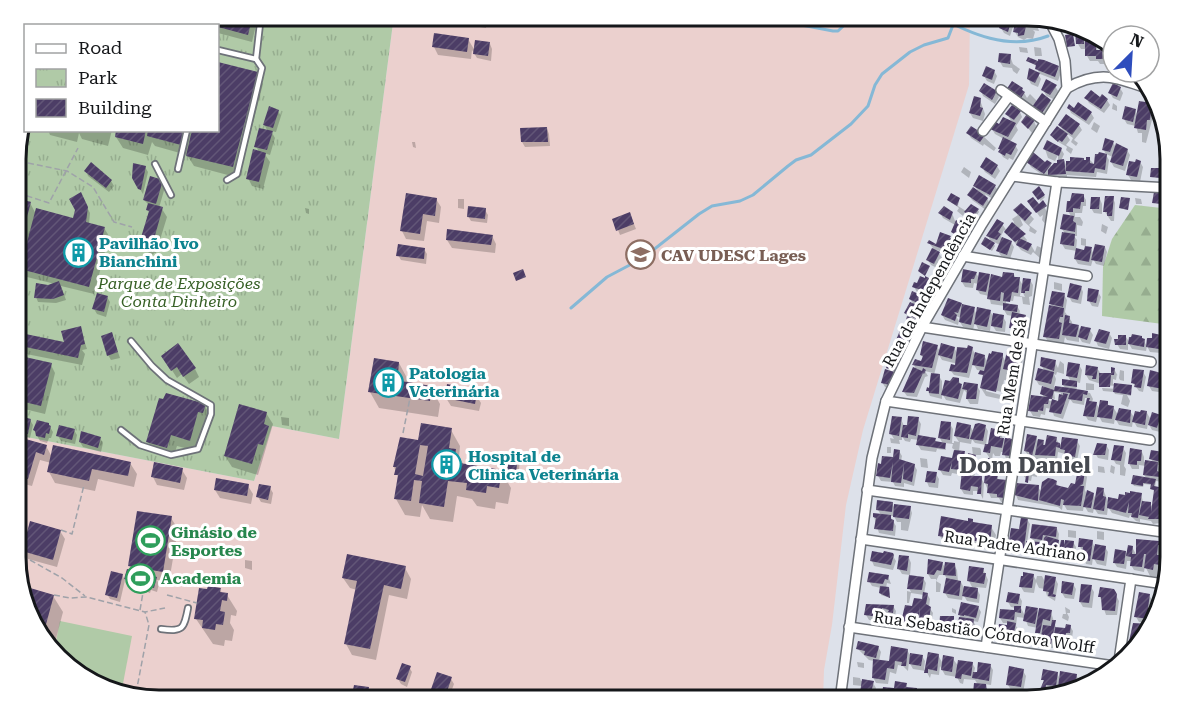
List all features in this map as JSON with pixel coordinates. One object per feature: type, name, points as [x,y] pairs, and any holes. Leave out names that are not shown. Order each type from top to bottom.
[{"type":"street","points":[[1054,29],[1065,61],[1067,88],[1093,76],[1107,76],[1137,84]]},
{"type":"street","name":"Rua da Independência","points":[[841,689],[874,443],[886,401],[922,327],[963,256],[1067,88]]},
{"type":"street","points":[[983,130],[1005,93],[1046,122]]},
{"type":"street","points":[[1012,176],[1057,182],[1159,187]]},
{"type":"street","name":"Rua Mem de Sá","points":[[986,647],[1057,182]]},
{"type":"street","points":[[963,256],[1087,276]]},
{"type":"street","points":[[922,327],[1151,362]]},
{"type":"street","points":[[886,401],[1150,440]]},
{"type":"street","points":[[867,490],[1159,531]]},
{"type":"street","name":"Rua Padre Adriano","points":[[861,539],[1157,583]]},
{"type":"street","points":[[1120,652],[1131,579]]},
{"type":"street","name":"Rua Sebastião Córdova Wolff","points":[[849,627],[1104,664]]},
{"type":"lane","points":[[227,180],[237,174],[262,68],[256,59],[260,26]]},
{"type":"lane","points":[[219,50],[256,59]]},
{"type":"lane","points":[[178,169],[187,132]]},
{"type":"lane","points":[[154,164],[171,195]]},
{"type":"lane","points":[[122,430],[140,445],[171,455],[198,449],[211,414],[211,405],[167,381],[131,341]]},
{"type":"lane","points":[[161,629],[174,631],[181,629],[188,608]]},
{"type":"path","points":[[26,196],[49,203],[78,148]]},
{"type":"path","points":[[28,163],[67,171],[93,187],[114,222],[132,227]]},
{"type":"path","points":[[404,433],[410,398]]},
{"type":"path","points":[[62,530],[72,534],[84,485]]},
{"type":"path","points":[[30,560],[62,578],[87,597]]},
{"type":"path","points":[[140,610],[144,587]]},
{"type":"path","points":[[54,595],[70,598],[87,597],[145,612],[165,608]]},
{"type":"path","points":[[167,596],[197,603]]},
{"type":"path","points":[[137,687],[149,625],[145,612]]},
{"type":"shaded area","name":"CAV UDESC Lages","points":[[393,26],[970,26],[969,85],[863,430],[846,505],[823,689],[158,690],[124,685],[92,672],[71,657],[48,630],[36,608],[27,574],[26,437],[254,481],[272,426],[339,439]]},
{"type":"green space","name":"Parque de Exposições Conta Dinheiro","points":[[219,26],[393,26],[339,439],[272,426],[254,481],[26,437],[26,158],[28,132],[219,132]]},
{"type":"green space","points":[[1135,205],[1159,208],[1159,324],[1102,316],[1103,267],[1112,239]]},
{"type":"green space","points":[[60,621],[132,636],[123,685],[92,672],[71,657],[56,641]]},
{"type":"building","points":[[219,26],[250,26],[248,35],[219,27]]},
{"type":"building","points":[[999,26],[1010,26],[1008,32],[999,28]]},
{"type":"building","points":[[1014,26],[1026,26],[1024,35],[1018,36],[1018,33],[1013,32]]},
{"type":"building","points":[[434,33],[469,38],[467,52],[432,47]]},
{"type":"building","points":[[1073,34],[1075,46],[1067,47],[1065,35]]},
{"type":"building","points":[[1075,35],[1084,39],[1084,44],[1076,44]]},
{"type":"building","points":[[475,40],[490,42],[488,56],[473,54]]},
{"type":"building","points":[[1085,40],[1096,45],[1096,50],[1101,50],[1101,59],[1096,59],[1096,56],[1085,56]]},
{"type":"building","points":[[999,53],[1011,54],[1010,64],[998,62]]},
{"type":"building","points":[[1028,57],[1059,66],[1055,77],[1035,69],[1036,65],[1026,61]]},
{"type":"building","points":[[219,62],[258,72],[233,167],[186,156],[192,132],[219,132]]},
{"type":"building","points":[[986,66],[995,70],[992,80],[982,76]]},
{"type":"building","points":[[1029,68],[1040,73],[1035,83],[1027,79]]},
{"type":"building","points":[[1046,79],[1057,85],[1050,95],[1041,90]]},
{"type":"building","points":[[1012,81],[1023,88],[1025,92],[1021,98],[1006,90]]},
{"type":"building","points":[[984,83],[997,91],[992,100],[979,91]]},
{"type":"building","points":[[1112,84],[1121,87],[1117,97],[1108,93]]},
{"type":"building","points":[[1091,90],[1100,97],[1102,94],[1108,99],[1101,109],[1084,98]]},
{"type":"building","points":[[1042,93],[1051,100],[1042,113],[1032,107]]},
{"type":"building","points":[[974,96],[981,98],[980,107],[983,108],[980,116],[969,113]]},
{"type":"building","points":[[1139,101],[1147,102],[1151,113],[1146,130],[1134,128]]},
{"type":"building","points":[[1078,102],[1092,112],[1086,121],[1067,108],[1069,104],[1074,108]]},
{"type":"building","points":[[1012,105],[1021,111],[1014,120],[1005,114]]},
{"type":"building","points":[[269,106],[279,110],[273,128],[263,125]]},
{"type":"building","points":[[1125,106],[1136,109],[1133,122],[1122,119]]},
{"type":"building","points":[[1027,114],[1035,120],[1028,129],[1021,122]]},
{"type":"building","points":[[1066,114],[1080,124],[1072,135],[1058,125]]},
{"type":"building","points":[[1003,117],[1016,123],[1008,137],[990,129],[996,122],[999,124]]},
{"type":"building","points":[[971,126],[985,135],[980,142],[966,133]]},
{"type":"building","points":[[1057,126],[1068,134],[1062,142],[1059,140],[1058,142],[1050,135]]},
{"type":"building","points":[[547,127],[548,142],[521,142],[520,128]]},
{"type":"building","points":[[259,128],[273,131],[267,150],[254,147]]},
{"type":"building","points":[[116,132],[146,132],[143,144],[115,137]]},
{"type":"building","points":[[148,132],[184,132],[181,145],[147,136]]},
{"type":"building","points":[[1003,137],[1017,144],[1011,155],[1006,153],[1005,156],[998,152]]},
{"type":"building","points":[[1105,138],[1114,141],[1110,152],[1102,150]]},
{"type":"building","points":[[1047,140],[1062,148],[1059,156],[1043,149]]},
{"type":"building","points":[[1116,143],[1128,149],[1123,166],[1110,162]]},
{"type":"building","points":[[253,149],[266,153],[259,182],[246,179]]},
{"type":"building","points":[[1033,152],[1045,162],[1047,160],[1052,163],[1044,174],[1026,162]]},
{"type":"building","points":[[1099,152],[1107,154],[1105,170],[1095,168],[1094,173],[1066,171],[1066,161],[1070,161],[1070,157],[1086,160],[1086,157],[1090,157],[1090,163],[1094,164],[1095,154]]},
{"type":"building","points":[[986,157],[998,165],[992,175],[980,167]]},
{"type":"building","points":[[1064,159],[1066,174],[1048,175],[1048,170],[1054,163],[1057,163],[1057,160]]},
{"type":"building","points":[[1136,159],[1141,161],[1137,177],[1126,175],[1129,161],[1135,162]]},
{"type":"building","points":[[91,162],[112,180],[106,188],[84,171]]},
{"type":"building","points":[[133,163],[146,166],[141,190],[132,178]]},
{"type":"building","points":[[1151,168],[1159,168],[1159,178],[1150,177]]},
{"type":"building","points":[[979,175],[996,185],[990,195],[973,186]]},
{"type":"building","points":[[150,176],[163,180],[156,204],[143,200]]},
{"type":"building","points":[[1039,186],[1045,195],[1038,200],[1032,192]]},
{"type":"building","points":[[973,187],[988,198],[983,206],[967,195]]},
{"type":"building","points":[[81,192],[88,207],[86,222],[105,227],[89,287],[26,271],[26,246],[36,208],[73,218],[75,210],[69,199]]},
{"type":"building","points":[[1154,192],[1159,193],[1159,204],[1152,203]]},
{"type":"building","points":[[406,193],[437,198],[435,216],[423,214],[420,234],[400,231]]},
{"type":"building","points":[[951,193],[960,198],[957,206],[947,200]]},
{"type":"building","points":[[1072,193],[1084,194],[1084,202],[1081,202],[1080,209],[1073,208],[1073,212],[1066,212],[1067,201],[1070,201]]},
{"type":"building","points":[[1105,196],[1114,196],[1112,216],[1107,216],[1107,212],[1103,212]]},
{"type":"building","points":[[1033,197],[1039,204],[1043,200],[1047,206],[1036,213],[1027,201]]},
{"type":"building","points":[[1091,197],[1100,197],[1099,209],[1090,209]]},
{"type":"building","points":[[1121,197],[1130,198],[1128,210],[1119,208]]},
{"type":"building","points":[[26,201],[31,202],[26,221]]},
{"type":"building","points":[[148,203],[163,207],[152,246],[150,245],[149,248],[139,244],[149,211],[146,210]]},
{"type":"building","points":[[1021,203],[1032,213],[1025,221],[1013,210]]},
{"type":"building","points":[[971,204],[979,209],[973,217],[964,212]]},
{"type":"building","points":[[468,206],[486,208],[485,219],[467,217]]},
{"type":"building","points":[[944,206],[953,212],[950,220],[938,213]]},
{"type":"building","points":[[630,212],[634,224],[616,231],[612,219]]},
{"type":"building","points":[[1063,214],[1074,216],[1075,232],[1060,229]]},
{"type":"building","points":[[997,219],[1004,223],[998,232],[1001,234],[997,240],[986,236]]},
{"type":"building","points":[[956,220],[968,228],[963,239],[951,232]]},
{"type":"building","points":[[1012,222],[1026,234],[1015,242],[1004,232]]},
{"type":"building","points":[[447,229],[493,235],[491,245],[446,240]]},
{"type":"building","points":[[940,232],[951,236],[953,240],[950,246],[946,244],[943,249],[927,243],[929,240],[936,244]]},
{"type":"building","points":[[1062,232],[1075,234],[1074,246],[1060,244]]},
{"type":"building","points":[[985,237],[995,243],[990,250],[981,244]]},
{"type":"building","points":[[1002,237],[1012,241],[1007,255],[996,251]]},
{"type":"building","points":[[1019,238],[1032,244],[1028,251],[1016,245]]},
{"type":"building","points":[[398,244],[425,248],[424,259],[396,256]]},
{"type":"building","points":[[1095,244],[1105,246],[1102,262],[1091,260]]},
{"type":"building","points":[[1085,246],[1092,247],[1089,262],[1074,259],[1076,248],[1084,250]]},
{"type":"building","points":[[932,248],[940,252],[934,264],[926,260]]},
{"type":"building","points":[[922,262],[930,266],[925,276],[918,271]]},
{"type":"building","points":[[523,269],[526,277],[516,281],[513,273]]},
{"type":"building","points":[[963,269],[977,272],[974,279],[971,279],[971,283],[961,282]]},
{"type":"building","points":[[979,272],[990,274],[986,292],[976,290]]},
{"type":"building","points":[[1003,272],[1014,273],[1014,277],[1020,277],[1018,293],[1012,292],[1010,302],[1003,301],[1004,293],[1001,292],[1000,301],[987,299],[991,274],[1002,277]]},
{"type":"building","points":[[920,276],[937,282],[933,294],[912,287]]},
{"type":"building","points":[[1023,278],[1031,279],[1029,291],[1021,293]]},
{"type":"building","points":[[59,281],[64,295],[53,299],[34,298],[36,283],[48,285]]},
{"type":"building","points":[[1070,283],[1082,286],[1078,300],[1067,297]]},
{"type":"building","points":[[1088,288],[1099,290],[1096,303],[1087,301]]},
{"type":"building","points":[[912,291],[921,295],[922,291],[927,293],[925,299],[929,300],[926,307],[909,299]]},
{"type":"building","points":[[1052,291],[1065,293],[1063,307],[1049,304]]},
{"type":"building","points":[[97,293],[108,296],[104,312],[92,309]]},
{"type":"building","points":[[948,298],[962,303],[958,313],[954,312],[957,315],[955,321],[941,315]]},
{"type":"building","points":[[910,302],[924,308],[921,321],[904,313]]},
{"type":"building","points":[[1003,303],[1018,305],[1017,312],[1003,310]]},
{"type":"building","points":[[962,304],[975,307],[971,325],[959,322]]},
{"type":"building","points":[[1049,305],[1064,308],[1063,317],[1059,320],[1062,323],[1059,339],[1043,337]]},
{"type":"building","points":[[977,307],[991,310],[987,327],[974,324]]},
{"type":"building","points":[[1012,312],[1026,315],[1023,330],[1009,328]]},
{"type":"building","points":[[993,313],[1004,315],[1002,328],[991,326]]},
{"type":"building","points":[[1065,315],[1070,316],[1069,323],[1079,325],[1076,337],[1062,335]]},
{"type":"building","points":[[907,316],[918,321],[913,332],[904,328]]},
{"type":"building","points":[[81,326],[85,344],[81,345],[78,358],[26,347],[26,334],[64,342],[61,331]]},
{"type":"building","points":[[1081,326],[1091,328],[1087,340],[1078,337]]},
{"type":"building","points":[[901,328],[911,335],[906,345],[896,340]]},
{"type":"building","points":[[1099,329],[1110,332],[1106,344],[1094,341]]},
{"type":"building","points":[[112,332],[118,352],[107,356],[101,336]]},
{"type":"building","points":[[1152,333],[1159,335],[1159,349],[1146,347],[1147,338],[1152,338]]},
{"type":"building","points":[[1132,334],[1145,339],[1144,347],[1128,344]]},
{"type":"building","points":[[1118,335],[1126,335],[1126,345],[1115,345],[1114,339],[1118,339]]},
{"type":"building","points":[[923,341],[938,345],[932,368],[912,365],[915,359],[921,361]]},
{"type":"building","points":[[178,343],[196,368],[183,377],[177,367],[171,371],[161,356]]},
{"type":"building","points":[[941,343],[955,347],[952,359],[938,355]]},
{"type":"building","points":[[968,345],[973,347],[967,373],[949,371],[951,364],[955,365],[957,347],[967,348]]},
{"type":"building","points":[[992,351],[1003,353],[996,392],[980,388],[983,375],[978,374],[980,370],[984,371],[989,353],[991,354]]},
{"type":"building","points":[[1007,351],[1021,353],[1017,372],[1003,369]]},
{"type":"building","points":[[975,352],[985,355],[984,367],[972,365]]},
{"type":"building","points":[[891,355],[901,359],[894,371],[886,368]]},
{"type":"building","points":[[26,357],[52,363],[41,406],[26,402]]},
{"type":"building","points":[[1041,357],[1056,360],[1054,371],[1040,366]]},
{"type":"building","name":"Patologia Veterinária","points":[[374,358],[399,362],[398,374],[383,372],[382,378],[432,386],[430,401],[368,392]]},
{"type":"building","points":[[1068,362],[1080,364],[1077,378],[1066,376]]},
{"type":"building","points":[[1086,365],[1098,367],[1096,379],[1085,375]]},
{"type":"building","points":[[913,367],[922,371],[923,368],[926,370],[914,393],[902,392]]},
{"type":"building","points":[[1111,367],[1115,368],[1114,375],[1111,375],[1110,387],[1099,387],[1099,373],[1111,373]]},
{"type":"building","points":[[1038,368],[1054,372],[1051,384],[1035,380]]},
{"type":"building","points":[[885,369],[894,372],[890,385],[881,383]]},
{"type":"building","points":[[1133,369],[1144,370],[1141,388],[1134,387],[1135,384],[1131,383]]},
{"type":"building","points":[[1150,370],[1159,372],[1159,388],[1147,386]]},
{"type":"building","points":[[931,373],[940,374],[939,394],[926,391],[927,387],[929,388]]},
{"type":"building","points":[[953,377],[959,378],[959,383],[962,384],[958,399],[941,395],[945,380],[950,381]]},
{"type":"building","points":[[1062,379],[1077,381],[1077,387],[1062,385]]},
{"type":"building","points":[[964,382],[978,384],[976,399],[966,399],[967,390],[962,389]]},
{"type":"building","points":[[1114,383],[1132,385],[1131,395],[1113,392]]},
{"type":"building","points":[[447,384],[467,388],[466,391],[477,393],[475,404],[445,398]]},
{"type":"building","points":[[1042,386],[1054,390],[1052,399],[1049,399],[1048,404],[1044,404],[1043,411],[1028,411],[1031,395],[1048,397],[1040,394]]},
{"type":"building","points":[[1055,386],[1088,391],[1087,395],[1083,394],[1082,401],[1068,399],[1070,393],[1054,391]]},
{"type":"building","points":[[166,393],[206,404],[203,413],[198,412],[190,441],[171,435],[167,448],[146,442],[159,398],[163,399]]},
{"type":"building","points":[[1063,393],[1068,394],[1061,414],[1049,412],[1052,399],[1058,401],[1059,394],[1063,395]]},
{"type":"building","points":[[1087,398],[1090,398],[1089,401],[1097,402],[1094,417],[1083,416]]},
{"type":"building","points":[[1100,400],[1108,401],[1108,405],[1114,406],[1112,419],[1097,417]]},
{"type":"building","points":[[239,404],[267,412],[264,424],[269,426],[263,445],[258,444],[252,464],[224,456]]},
{"type":"building","points":[[1119,408],[1131,410],[1130,423],[1115,420]]},
{"type":"building","points":[[1141,410],[1147,411],[1145,425],[1132,422],[1135,411],[1140,412]]},
{"type":"building","points":[[1152,412],[1159,414],[1157,428],[1148,425]]},
{"type":"building","points":[[892,416],[902,417],[899,436],[889,434]]},
{"type":"building","points":[[908,416],[919,417],[916,436],[908,434],[908,438],[901,437],[903,425],[907,425]]},
{"type":"building","points":[[26,418],[31,419],[28,434],[26,434]]},
{"type":"building","points":[[37,420],[49,423],[51,426],[45,438],[36,436],[33,430]]},
{"type":"building","points":[[941,421],[951,422],[950,440],[938,438]]},
{"type":"building","points":[[957,422],[971,425],[969,439],[954,436]]},
{"type":"building","name":"Hospital de Clinica Veterinária","points":[[421,423],[452,428],[449,448],[456,449],[454,462],[502,470],[499,488],[487,486],[486,493],[466,490],[467,483],[448,481],[444,507],[419,503],[422,481],[414,480],[411,501],[394,499],[398,475],[394,475],[396,467],[393,467],[400,437],[418,440]],"holes":[[[420,445],[428,446],[423,476],[415,474]]]},
{"type":"building","points":[[975,424],[986,425],[983,441],[970,439]]},
{"type":"building","points":[[59,425],[75,429],[72,440],[56,436]]},
{"type":"building","points":[[991,428],[1001,430],[1000,438],[1004,438],[1002,448],[991,446],[990,453],[983,452],[985,444],[988,444]]},
{"type":"building","points":[[81,431],[101,437],[98,448],[79,442]]},
{"type":"building","points":[[1027,434],[1037,436],[1031,460],[1044,462],[1043,468],[1035,469],[1035,473],[1029,472],[1028,483],[1025,482],[1026,476],[1023,476],[1023,472],[1018,471],[1020,458],[1029,459],[1030,456],[1029,452],[1024,451]]},
{"type":"building","points":[[918,435],[936,438],[935,441],[946,443],[945,449],[916,445]]},
{"type":"building","points":[[1047,435],[1057,437],[1056,442],[1060,443],[1060,448],[1056,447],[1055,456],[1035,455],[1038,439],[1044,440],[1043,445],[1045,445]]},
{"type":"building","points":[[1062,437],[1078,439],[1075,457],[1064,455],[1065,450],[1060,449]]},
{"type":"building","points":[[1005,438],[1014,440],[1011,456],[1002,455]]},
{"type":"building","points":[[26,439],[47,445],[44,455],[36,452],[28,479],[26,478]]},
{"type":"building","points":[[1097,443],[1107,444],[1105,455],[1093,455]]},
{"type":"building","points":[[53,445],[131,462],[128,476],[92,469],[89,481],[47,472]]},
{"type":"building","points":[[1114,445],[1124,446],[1121,461],[1111,460]]},
{"type":"building","points":[[1130,448],[1142,450],[1141,461],[1137,461],[1137,465],[1128,464]]},
{"type":"building","points":[[894,449],[900,450],[899,459],[915,464],[912,482],[903,479],[904,464],[901,483],[891,482],[893,462],[890,478],[876,476],[878,463],[881,464],[882,456],[893,457]]},
{"type":"building","points":[[954,450],[965,451],[963,462],[967,463],[968,453],[976,455],[971,476],[982,476],[981,494],[977,494],[978,487],[971,486],[970,491],[960,489],[962,470],[951,469],[952,462],[949,472],[938,470],[941,456],[952,458]]},
{"type":"building","points":[[1151,450],[1159,451],[1159,462],[1149,459]]},
{"type":"building","points":[[509,452],[518,453],[516,474],[507,472]]},
{"type":"building","points":[[988,458],[1008,461],[1009,471],[989,469],[986,467]]},
{"type":"building","points":[[1145,460],[1158,462],[1159,477],[1143,475]]},
{"type":"building","points":[[154,462],[183,468],[180,483],[151,477]]},
{"type":"building","points":[[1078,469],[1085,471],[1083,484],[1080,486],[1084,486],[1081,506],[1063,505],[1064,500],[1061,499],[1060,506],[1039,500],[1042,482],[1048,478],[1053,479],[1057,481],[1056,485],[1068,488],[1071,483],[1075,484]]},
{"type":"building","points":[[927,471],[937,472],[935,483],[925,482]]},
{"type":"building","points":[[985,474],[998,475],[997,479],[1007,480],[1004,498],[997,497],[997,494],[987,493],[988,484],[984,483]]},
{"type":"building","points":[[1133,475],[1156,479],[1154,486],[1159,487],[1159,519],[1148,519],[1149,517],[1139,515],[1142,501],[1151,502],[1151,512],[1154,490],[1150,489],[1151,484],[1143,483],[1143,486],[1131,484]]},
{"type":"building","points":[[216,478],[249,484],[247,496],[214,490]]},
{"type":"building","points":[[1016,483],[1039,485],[1038,501],[1014,495]]},
{"type":"building","points":[[259,484],[271,486],[268,500],[256,497]]},
{"type":"building","points":[[1097,487],[1104,488],[1103,496],[1106,497],[1104,511],[1093,509]]},
{"type":"building","points":[[1087,490],[1094,493],[1091,508],[1083,507]]},
{"type":"building","points":[[1130,491],[1142,493],[1138,518],[1131,517],[1132,513],[1128,513],[1129,502],[1126,513],[1107,508],[1108,497],[1118,499],[1119,494],[1125,495],[1125,492],[1130,493]]},
{"type":"building","points":[[877,500],[893,502],[892,512],[876,510]]},
{"type":"building","points":[[894,504],[911,506],[909,519],[893,517]]},
{"type":"building","name":"Ginásio de Esportes","points":[[137,511],[172,516],[163,572],[128,566]]},
{"type":"building","points":[[873,513],[891,515],[891,519],[894,520],[893,531],[874,529],[876,518],[873,517]]},
{"type":"building","points":[[941,516],[968,521],[968,518],[973,519],[973,522],[992,525],[990,543],[938,536]]},
{"type":"building","points":[[1021,517],[1028,518],[1024,548],[1008,546],[1011,528],[1019,529]]},
{"type":"building","points":[[30,521],[61,530],[53,560],[26,552],[26,536]]},
{"type":"building","points":[[1032,524],[1057,527],[1056,537],[1043,535],[1042,540],[1030,538]]},
{"type":"building","points":[[1046,536],[1059,540],[1058,548],[1055,548],[1054,553],[1042,551]]},
{"type":"building","points":[[1079,538],[1093,540],[1090,561],[1081,559],[1083,547],[1078,547]]},
{"type":"building","points":[[1136,539],[1159,541],[1157,555],[1159,555],[1159,565],[1154,564],[1153,570],[1144,568],[1146,554],[1144,554],[1142,567],[1130,566],[1131,557],[1126,556],[1128,545],[1133,546],[1132,554],[1136,554]]},
{"type":"building","points":[[1061,540],[1064,540],[1065,545],[1065,540],[1074,541],[1072,558],[1058,556]]},
{"type":"building","points":[[1026,541],[1040,542],[1040,550],[1026,549]]},
{"type":"building","points":[[1095,544],[1106,546],[1104,561],[1092,559]]},
{"type":"building","points":[[1115,549],[1126,551],[1124,564],[1113,563]]},
{"type":"building","points":[[872,551],[893,553],[891,565],[870,561]]},
{"type":"building","points":[[347,554],[406,566],[401,589],[384,585],[370,649],[344,644],[357,581],[342,578]]},
{"type":"building","points":[[899,555],[909,556],[907,571],[897,569]]},
{"type":"building","points":[[928,559],[943,562],[941,571],[937,570],[934,575],[927,574]]},
{"type":"building","points":[[945,562],[955,563],[956,576],[943,575]]},
{"type":"building","points":[[969,566],[984,568],[983,573],[986,573],[984,584],[967,581]]},
{"type":"building","name":"Academia","points":[[127,569],[157,577],[154,588],[137,586],[138,583],[124,579]]},
{"type":"building","points":[[111,571],[123,574],[117,598],[105,595]]},
{"type":"building","points":[[869,572],[889,575],[888,580],[885,579],[883,584],[867,582]]},
{"type":"building","points":[[1023,572],[1034,574],[1032,588],[1019,587]]},
{"type":"building","points":[[909,575],[924,577],[922,590],[907,589]]},
{"type":"building","points":[[1045,575],[1056,577],[1053,594],[1056,595],[1055,597],[1048,596],[1049,592],[1043,591]]},
{"type":"building","points":[[946,578],[961,581],[959,596],[943,593]]},
{"type":"building","points":[[1062,581],[1074,583],[1072,595],[1061,593]]},
{"type":"building","points":[[1081,584],[1092,585],[1089,603],[1079,602]]},
{"type":"building","points":[[208,586],[221,588],[220,592],[228,593],[227,601],[222,600],[220,611],[225,612],[223,625],[216,624],[215,630],[202,628],[203,620],[194,619],[199,588],[207,589]]},
{"type":"building","points":[[880,586],[889,587],[890,598],[879,593]]},
{"type":"building","points":[[964,586],[978,588],[977,599],[962,596]]},
{"type":"building","points":[[1100,587],[1114,589],[1117,594],[1115,611],[1102,610],[1101,597],[1098,597]]},
{"type":"building","points":[[29,588],[54,595],[46,626],[36,608]]},
{"type":"building","points":[[923,592],[928,593],[926,604],[931,607],[928,625],[919,623],[920,606],[919,616],[915,615],[914,623],[901,622],[905,605],[912,606],[914,598],[922,599]]},
{"type":"building","points":[[1008,592],[1020,594],[1018,604],[1006,602]]},
{"type":"building","points":[[1139,592],[1150,594],[1149,608],[1144,618],[1134,617]]},
{"type":"building","points":[[961,602],[979,606],[976,618],[958,615]]},
{"type":"building","points":[[866,604],[894,605],[893,613],[882,608],[880,617],[864,615]]},
{"type":"building","points":[[1014,606],[1021,606],[1021,613],[1015,612],[1014,620],[999,618],[1000,609],[1014,610]]},
{"type":"building","points":[[1026,606],[1038,608],[1035,624],[1023,621]]},
{"type":"building","points":[[1039,608],[1052,610],[1050,621],[1043,619],[1040,633],[1035,633]]},
{"type":"building","points":[[940,616],[954,616],[954,627],[939,626]]},
{"type":"building","points":[[959,617],[974,619],[972,631],[957,628]]},
{"type":"building","points":[[1052,620],[1056,620],[1051,644],[1040,642],[1043,625],[1051,626]]},
{"type":"building","points":[[1007,621],[1016,623],[1010,638],[997,636],[999,624],[1007,625]]},
{"type":"building","points":[[1133,623],[1142,624],[1132,638],[1129,642]]},
{"type":"building","points":[[1066,624],[1071,625],[1070,633],[1066,633],[1065,646],[1053,644],[1055,627],[1065,628]]},
{"type":"building","points":[[858,641],[879,646],[876,658],[864,655],[865,651],[856,649]]},
{"type":"building","points":[[891,646],[908,649],[906,666],[901,666],[902,662],[895,661],[894,669],[887,668],[885,680],[872,678],[873,659],[889,661]]},
{"type":"building","points":[[928,652],[939,654],[937,671],[928,669],[928,673],[924,673]]},
{"type":"building","points":[[910,653],[923,655],[921,666],[909,664]]},
{"type":"building","points":[[943,655],[954,657],[952,672],[941,670]]},
{"type":"building","points":[[958,660],[973,662],[971,676],[962,674],[961,679],[955,678]]},
{"type":"building","points":[[978,662],[991,664],[989,681],[972,678],[973,672],[977,672]]},
{"type":"building","points":[[402,663],[411,666],[405,682],[396,679]]},
{"type":"building","points":[[1009,666],[1024,669],[1021,687],[1006,685]]},
{"type":"building","points":[[1043,669],[1058,672],[1056,686],[1046,685],[1046,688],[1041,688],[1044,680],[1041,680]]},
{"type":"building","points":[[1060,671],[1077,674],[1076,679],[1058,685]]},
{"type":"building","points":[[437,672],[452,677],[448,690],[431,690]]},
{"type":"building","points":[[862,679],[874,681],[872,689],[861,689]]},
{"type":"building","points":[[895,681],[907,683],[906,687],[917,688],[883,689],[883,687],[894,688]]},
{"type":"building","points":[[974,683],[986,684],[987,689],[973,689]]},
{"type":"building","points":[[354,685],[369,687],[369,690],[353,690]]},
{"type":"waterway","points":[[807,26],[833,31],[838,31],[843,26]]},
{"type":"waterway","points":[[571,308],[607,277],[643,258],[699,214],[712,206],[740,201],[753,195],[796,160],[811,155],[851,124],[868,106],[875,85],[882,74],[910,52],[948,38],[953,26]]},
{"type":"waterway","points":[[958,26],[976,34],[1004,41],[1019,42],[1048,36]]},
{"type":"place","name":"Pavilhão Ivo Bianchini","points":[[78,252]]},
{"type":"place","name":"CAV UDESC Lages","points":[[640,255]]},
{"type":"place","name":"Patologia Veterinária","points":[[388,382]]},
{"type":"place","name":"Hospital de Clinica Veterinária","points":[[447,465]]},
{"type":"place","name":"Ginásio de Esportes","points":[[150,541]]},
{"type":"place","name":"Academia","points":[[140,578]]},
{"type":"district","name":"Dom Daniel","points":[[1025,465]]}]
